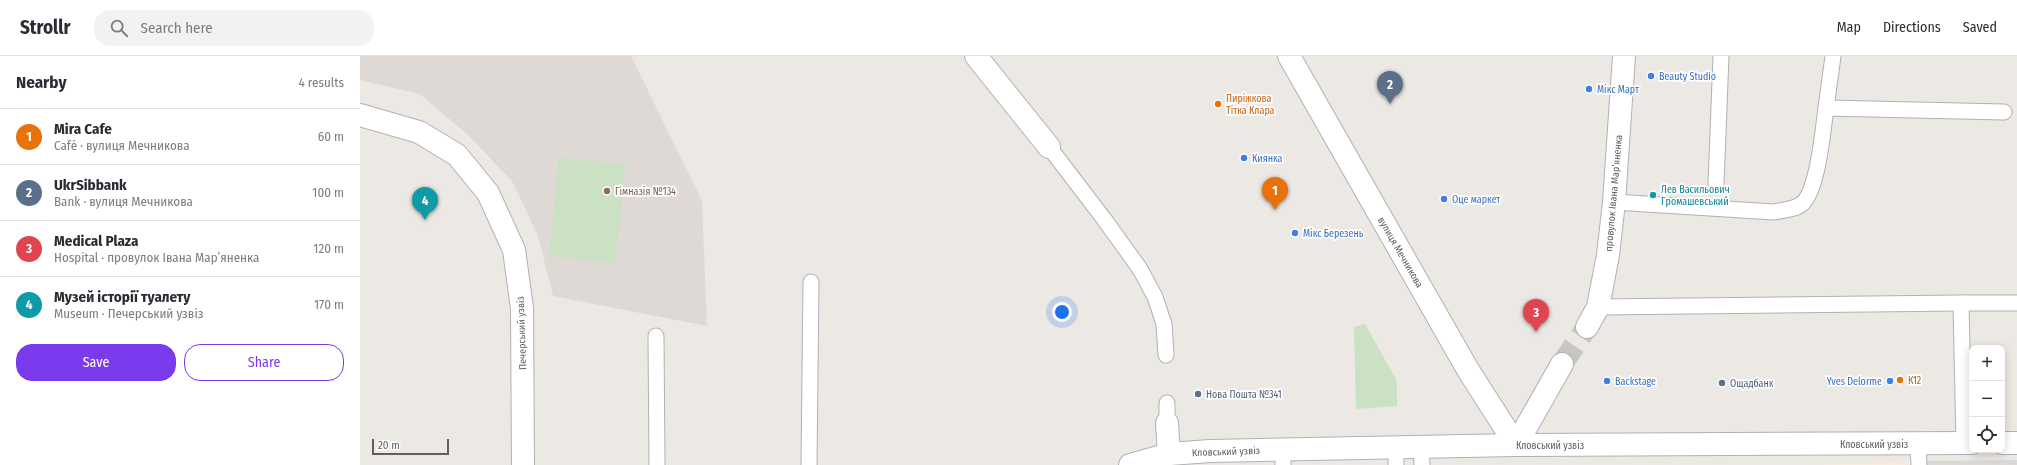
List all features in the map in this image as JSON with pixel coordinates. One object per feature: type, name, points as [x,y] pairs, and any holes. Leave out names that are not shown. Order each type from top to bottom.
[{"type":"street","points":[[976,56],[1049,147]]},
{"type":"street","name":"вулиця Мечникова","points":[[1290,56],[1468,370],[1516,445]]},
{"type":"street","name":"провулок Івана Марʼяненка","points":[[1587,327],[1598,307],[1608,255],[1614,202],[1624,56]]},
{"type":"street","name":"Печерський узвіз","points":[[360,115],[419,132],[457,155],[488,193],[514,250],[522,308],[523,465]]},
{"type":"street","points":[[1516,445],[1562,364]]},
{"type":"street","points":[[1167,413],[1170,460]]},
{"type":"street","name":"Кловський узвіз","points":[[1130,465],[1170,460],[1210,451],[1283,457],[1421,456],[1516,445],[1919,454],[1968,443]]},
{"type":"street","points":[[2005,443],[2017,443]]},
{"type":"lane","points":[[1716,184],[1721,56]]},
{"type":"lane","points":[[1614,202],[1774,212],[1791,209],[1803,203],[1814,180],[1833,56]]},
{"type":"lane","points":[[1826,108],[2004,112]]},
{"type":"lane","points":[[1049,147],[1140,268],[1155,297],[1164,324],[1166,355]]},
{"type":"lane","points":[[809,465],[811,282]]},
{"type":"lane","points":[[1961,303],[1968,443]]},
{"type":"lane","points":[[1598,307],[2017,303]]},
{"type":"lane","points":[[656,336],[657,465]]},
{"type":"shaded area","name":"Гімназія №134","points":[[360,56],[631,56],[702,201],[707,326],[553,296],[538,236],[512,181],[468,135],[420,94],[360,80]]},
{"type":"shaded area","points":[[2017,460],[2017,465],[1914,465],[1914,461]]},
{"type":"shaded area","points":[[1914,461],[1914,465],[1815,465]]},
{"type":"green space","points":[[559,157],[626,165],[615,263],[549,256]]},
{"type":"green space","points":[[1365,324],[1397,381],[1397,406],[1356,409],[1354,327]]},
{"type":"tunnel","points":[[1562,364],[1587,327]]},
{"type":"place","name":"Beauty Studio","points":[[1651,76]]},
{"type":"place","name":"Мікс Март","points":[[1589,89]]},
{"type":"place","name":"Пиріжкова Тітка Клара","points":[[1218,104]]},
{"type":"place","name":"UkrSibbank","points":[[1390,104]]},
{"type":"place","name":"Киянка","points":[[1244,158]]},
{"type":"place","name":"Гімназія №134","points":[[607,191]]},
{"type":"place","name":"Лев Васильович Громашевський","points":[[1653,195]]},
{"type":"place","name":"Оце маркет","points":[[1444,199]]},
{"type":"place","name":"Mira Cafe","points":[[1275,210]]},
{"type":"place","name":"Музей історії туалету","points":[[425,220]]},
{"type":"place","name":"Мікс Березень","points":[[1295,233]]},
{"type":"place","name":"Medical Plaza","points":[[1536,332]]},
{"type":"place","name":"К12","points":[[1900,380]]},
{"type":"place","name":"Backstage","points":[[1607,381]]},
{"type":"place","name":"Yves Delorme","points":[[1890,381]]},
{"type":"place","name":"Ощадбанк","points":[[1722,383]]},
{"type":"place","name":"Нова Пошта №341","points":[[1198,394]]}]
